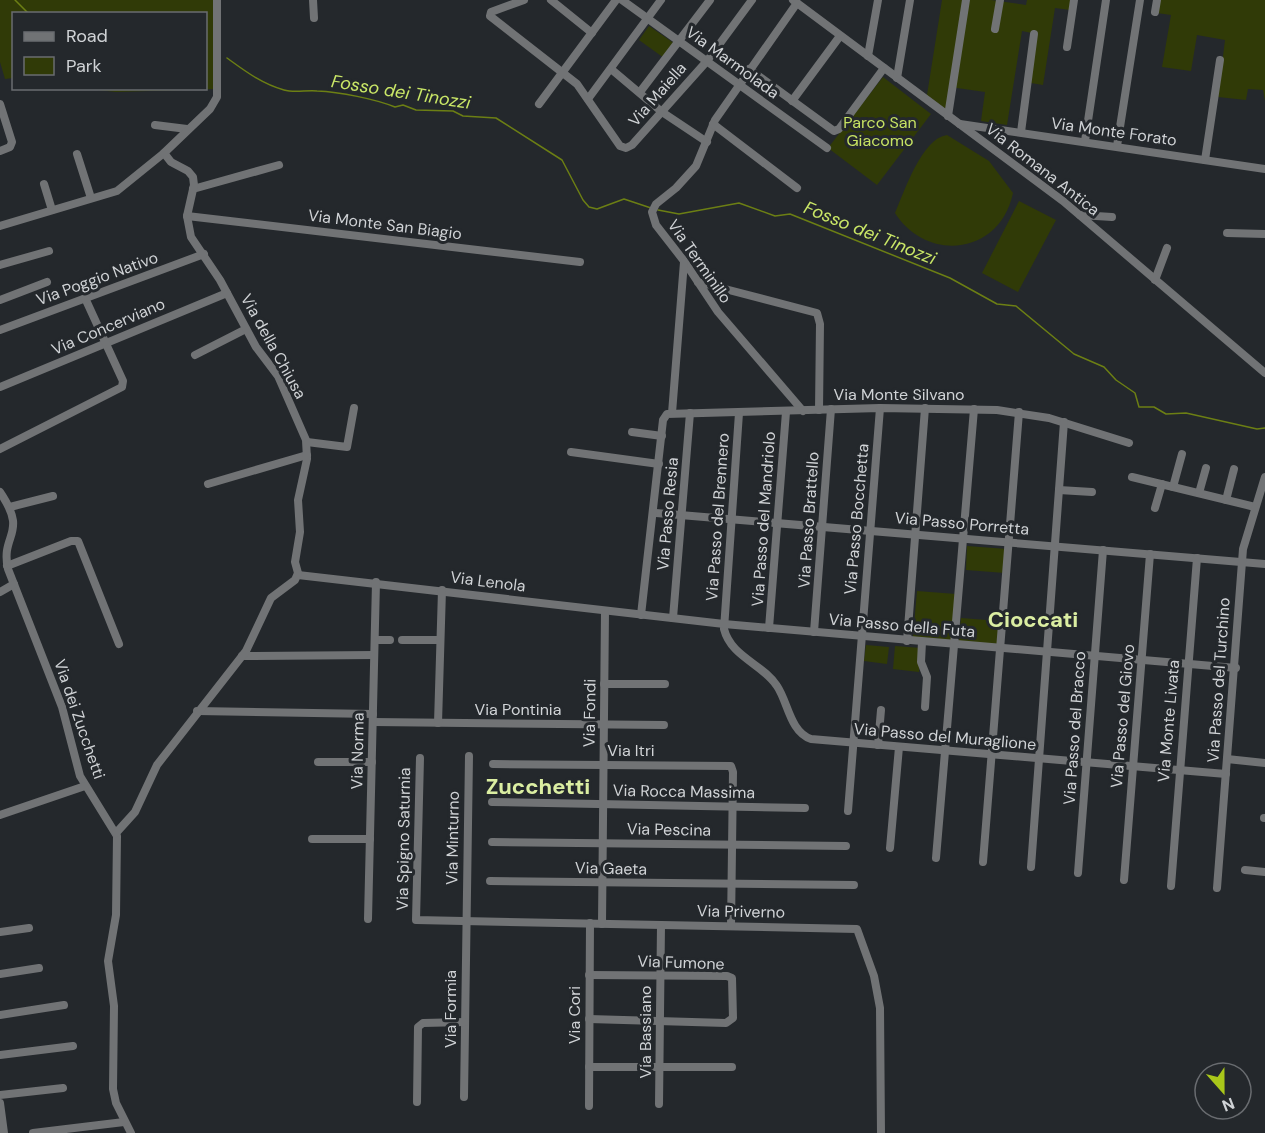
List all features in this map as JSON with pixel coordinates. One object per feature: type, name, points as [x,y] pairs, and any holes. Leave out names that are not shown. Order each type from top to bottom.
[{"type":"street","points":[[0,226],[120,189],[164,153],[211,107],[218,95],[218,0]]},
{"type":"street","points":[[313,0],[314,18]]},
{"type":"street","points":[[524,0],[493,11],[489,15],[577,84],[588,99],[661,0]]},
{"type":"street","points":[[551,0],[592,33]]},
{"type":"street","points":[[539,104],[616,0]]},
{"type":"street","name":"Via Marmolada","points":[[622,0],[827,148]]},
{"type":"street","points":[[640,92],[710,0]]},
{"type":"street","name":"Via Maiella","points":[[588,99],[620,146],[626,148],[632,145],[707,61],[752,0]]},
{"type":"street","points":[[868,57],[878,0]]},
{"type":"street","points":[[897,78],[910,0]]},
{"type":"street","points":[[948,116],[966,0]]},
{"type":"street","points":[[995,29],[1000,0]]},
{"type":"street","points":[[1067,47],[1074,0]]},
{"type":"street","points":[[1085,141],[1106,0]]},
{"type":"street","points":[[1117,146],[1140,0]]},
{"type":"street","points":[[1155,12],[1157,0]]},
{"type":"street","name":"Via Romana Antica","points":[[795,1],[1080,215],[1265,374]]},
{"type":"street","name":"Via Terminillo","points":[[795,1],[713,124],[703,155],[690,174],[652,209],[656,225],[684,261],[720,315],[803,411]]},
{"type":"street","points":[[1021,132],[1034,34]]},
{"type":"street","points":[[792,101],[840,36]]},
{"type":"street","points":[[1205,160],[1220,60]]},
{"type":"street","points":[[749,69],[829,130],[836,131],[884,68]]},
{"type":"street","points":[[611,69],[662,112],[707,142]]},
{"type":"street","points":[[0,104],[11,146],[0,151]]},
{"type":"street","name":"Via Monte Forato","points":[[958,123],[1265,169]]},
{"type":"street","points":[[713,124],[797,188]]},
{"type":"street","points":[[155,125],[187,129]]},
{"type":"street","points":[[164,153],[171,162],[191,174],[194,181],[187,216]]},
{"type":"street","points":[[77,154],[91,198]]},
{"type":"street","points":[[193,189],[279,165]]},
{"type":"street","points":[[44,184],[52,210]]},
{"type":"street","points":[[1080,215],[1112,217]]},
{"type":"street","name":"Via della Chiusa","points":[[187,216],[191,237],[204,254],[246,329],[278,376],[307,442],[307,455],[298,497],[300,532],[295,562],[298,574]]},
{"type":"street","name":"Via Monte San Biagio","points":[[187,216],[580,262]]},
{"type":"street","points":[[1227,233],[1265,234]]},
{"type":"street","points":[[1155,280],[1167,248]]},
{"type":"street","points":[[0,265],[49,251]]},
{"type":"street","name":"Via Poggio Nativo","points":[[0,330],[204,254]]},
{"type":"street","points":[[641,615],[662,436],[669,414],[684,261]]},
{"type":"street","points":[[0,300],[46,282]]},
{"type":"street","points":[[698,282],[817,313],[820,324],[819,410]]},
{"type":"street","name":"Via Concerviano","points":[[0,387],[227,293]]},
{"type":"street","points":[[0,448],[123,386],[85,298]]},
{"type":"street","points":[[195,355],[246,329]]},
{"type":"street","points":[[307,442],[347,447],[354,408]]},
{"type":"street","name":"Via Monte Silvano","points":[[669,414],[880,408],[974,409],[1019,412],[1064,422],[1129,443]]},
{"type":"street","name":"Via Passo Bocchetta","points":[[848,811],[880,408]]},
{"type":"street","points":[[907,641],[925,408]]},
{"type":"street","name":"Via Passo Brattello","points":[[814,632],[831,409]]},
{"type":"street","points":[[936,858],[974,409]]},
{"type":"street","name":"Via Passo del Mandriolo","points":[[769,628],[786,412]]},
{"type":"street","points":[[983,862],[1002,649],[1019,412]]},
{"type":"street","name":"Via Passo Resia","points":[[674,618],[690,413]]},
{"type":"street","name":"Via Passo del Brennero","points":[[724,624],[739,413]]},
{"type":"street","points":[[1031,867],[1064,422]]},
{"type":"street","points":[[632,432],[662,436]]},
{"type":"street","points":[[571,452],[659,464]]},
{"type":"street","points":[[1173,487],[1182,454]]},
{"type":"street","points":[[208,484],[307,455]]},
{"type":"street","points":[[1199,493],[1206,468]]},
{"type":"street","points":[[1226,500],[1234,469]]},
{"type":"street","points":[[1132,477],[1255,507]]},
{"type":"street","name":"Via Passo del Turchino","points":[[1217,888],[1245,535],[1265,477]]},
{"type":"street","points":[[1155,508],[1162,484]]},
{"type":"street","points":[[1059,490],[1092,492]]},
{"type":"street","points":[[0,492],[10,507],[53,496]]},
{"type":"street","name":"Via dei Zucchetti","points":[[10,507],[14,523],[5,550],[7,566],[62,707],[85,786],[116,833]]},
{"type":"street","name":"Via Passo Porretta","points":[[656,513],[1265,564]]},
{"type":"street","points":[[7,566],[72,541],[78,541],[119,644]]},
{"type":"street","name":"Via Passo del Bracco","points":[[1078,873],[1103,550]]},
{"type":"street","name":"Via Passo del Giovo","points":[[1124,880],[1150,554]]},
{"type":"street","name":"Via Monte Livata","points":[[1171,886],[1197,558]]},
{"type":"street","points":[[131,1133],[124,1122],[113,1092],[114,1006],[108,965],[117,911],[116,833],[134,815],[151,773],[242,656],[271,598],[298,574]]},
{"type":"street","name":"Via Lenola","points":[[298,574],[674,618]]},
{"type":"street","name":"Via Norma","points":[[368,919],[376,582]]},
{"type":"street","points":[[0,592],[14,584]]},
{"type":"street","points":[[438,723],[442,590]]},
{"type":"street","name":"Via Fondi","points":[[602,924],[605,611]]},
{"type":"street","name":"Via Passo della Futa","points":[[674,618],[955,646],[1236,668]]},
{"type":"street","name":"Via Passo del Muraglione","points":[[724,624],[726,637],[777,685],[801,733],[811,738],[1226,774]]},
{"type":"street","points":[[375,640],[390,640]]},
{"type":"street","points":[[402,640],[440,640]]},
{"type":"street","points":[[922,642],[921,662],[927,678],[925,707]]},
{"type":"street","points":[[242,656],[374,655]]},
{"type":"street","points":[[604,684],[665,684]]},
{"type":"street","points":[[878,745],[881,710]]},
{"type":"street","name":"Via Pontinia","points":[[197,711],[438,723],[663,725]]},
{"type":"street","points":[[890,848],[899,747]]},
{"type":"street","name":"Via Minturno","points":[[465,921],[469,756]]},
{"type":"street","name":"Via Spigno Saturnia","points":[[416,920],[420,758]]},
{"type":"street","points":[[1227,759],[1265,763]]},
{"type":"street","points":[[318,762],[372,762]]},
{"type":"street","name":"Via Itri","points":[[493,764],[727,765],[732,767],[733,807]]},
{"type":"street","points":[[0,815],[85,786]]},
{"type":"street","name":"Via Rocca Massima","points":[[492,802],[805,808]]},
{"type":"street","points":[[731,926],[733,807]]},
{"type":"street","points":[[312,839],[370,839]]},
{"type":"street","name":"Via Pescina","points":[[492,842],[846,846]]},
{"type":"street","points":[[1245,870],[1265,873]]},
{"type":"street","name":"Via Gaeta","points":[[490,881],[854,885]]},
{"type":"street","name":"Via Priverno","points":[[416,920],[855,927],[860,931],[874,976],[880,1012],[881,1133]]},
{"type":"street","name":"Via Formia","points":[[464,1097],[465,921]]},
{"type":"street","name":"Via Cori","points":[[589,1106],[590,923]]},
{"type":"street","name":"Via Bassiano","points":[[659,1104],[661,925]]},
{"type":"street","points":[[0,932],[29,928]]},
{"type":"street","points":[[0,974],[39,968]]},
{"type":"street","name":"Via Fumone","points":[[589,975],[729,976],[733,981],[734,989],[733,1018],[729,1022],[589,1019]]},
{"type":"street","points":[[0,1015],[64,1005]]},
{"type":"street","points":[[417,1102],[419,1025],[465,1022]]},
{"type":"street","points":[[0,1055],[74,1046]]},
{"type":"street","points":[[589,1067],[732,1067]]},
{"type":"street","points":[[0,1095],[63,1088]]},
{"type":"street","points":[[0,1103],[4,1133]]},
{"type":"street","points":[[33,1133],[124,1122]]},
{"type":"green space","points":[[0,0],[214,0],[216,89],[207,89],[207,12],[12,12],[12,78],[5,79],[0,62]]},
{"type":"green space","points":[[942,0],[991,0],[1026,5],[1027,0],[1071,0],[1070,10],[1055,8],[1043,85],[1031,83],[1037,34],[1022,31],[1007,125],[981,121],[985,92],[950,87],[947,110],[927,95]]},
{"type":"green space","points":[[1159,0],[1265,0],[1265,101],[1263,90],[1248,89],[1246,100],[1218,97],[1225,40],[1197,35],[1191,71],[1162,67],[1171,15],[1157,13]]},
{"type":"green space","points":[[649,26],[675,44],[664,58],[639,40]]},
{"type":"green space","name":"Parco San Giacomo","points":[[883,77],[931,114],[877,185],[828,148]]},
{"type":"green space","points":[[99,90],[183,90],[116,92]]},
{"type":"green space","points":[[947,135],[989,161],[1013,193],[1006,214],[994,229],[978,240],[961,245],[943,245],[925,240],[909,229],[895,213],[922,155],[938,138]]},
{"type":"green space","points":[[1019,201],[1056,220],[1018,292],[982,273]]},
{"type":"green space","points":[[967,546],[1007,549],[1005,573],[966,570]]},
{"type":"green space","points":[[917,591],[956,594],[952,640],[913,637]]},
{"type":"green space","points":[[961,618],[1000,621],[998,644],[959,641]]},
{"type":"green space","points":[[866,645],[889,647],[887,664],[864,661]]},
{"type":"green space","points":[[895,646],[921,648],[919,672],[893,669]]},
{"type":"waterway","name":"Fosso dei Tinozzi","points":[[15,0],[27,12]]},
{"type":"waterway","name":"Fosso dei Tinozzi","points":[[227,58],[261,81],[288,91],[336,93],[395,107],[403,105],[416,110],[453,111],[463,116],[496,118],[562,160],[589,207],[597,209],[624,199],[651,208]]},
{"type":"waterway","name":"Fosso dei Tinozzi","points":[[658,210],[679,214],[739,203],[775,216],[790,214],[950,278],[997,304],[1016,306],[1074,354],[1104,367],[1116,380],[1135,393],[1139,407],[1154,407],[1166,414],[1186,413],[1257,429],[1265,428]]},
{"type":"district","name":"Cioccati","points":[[1033,619]]},
{"type":"district","name":"Zucchetti","points":[[538,786]]}]
